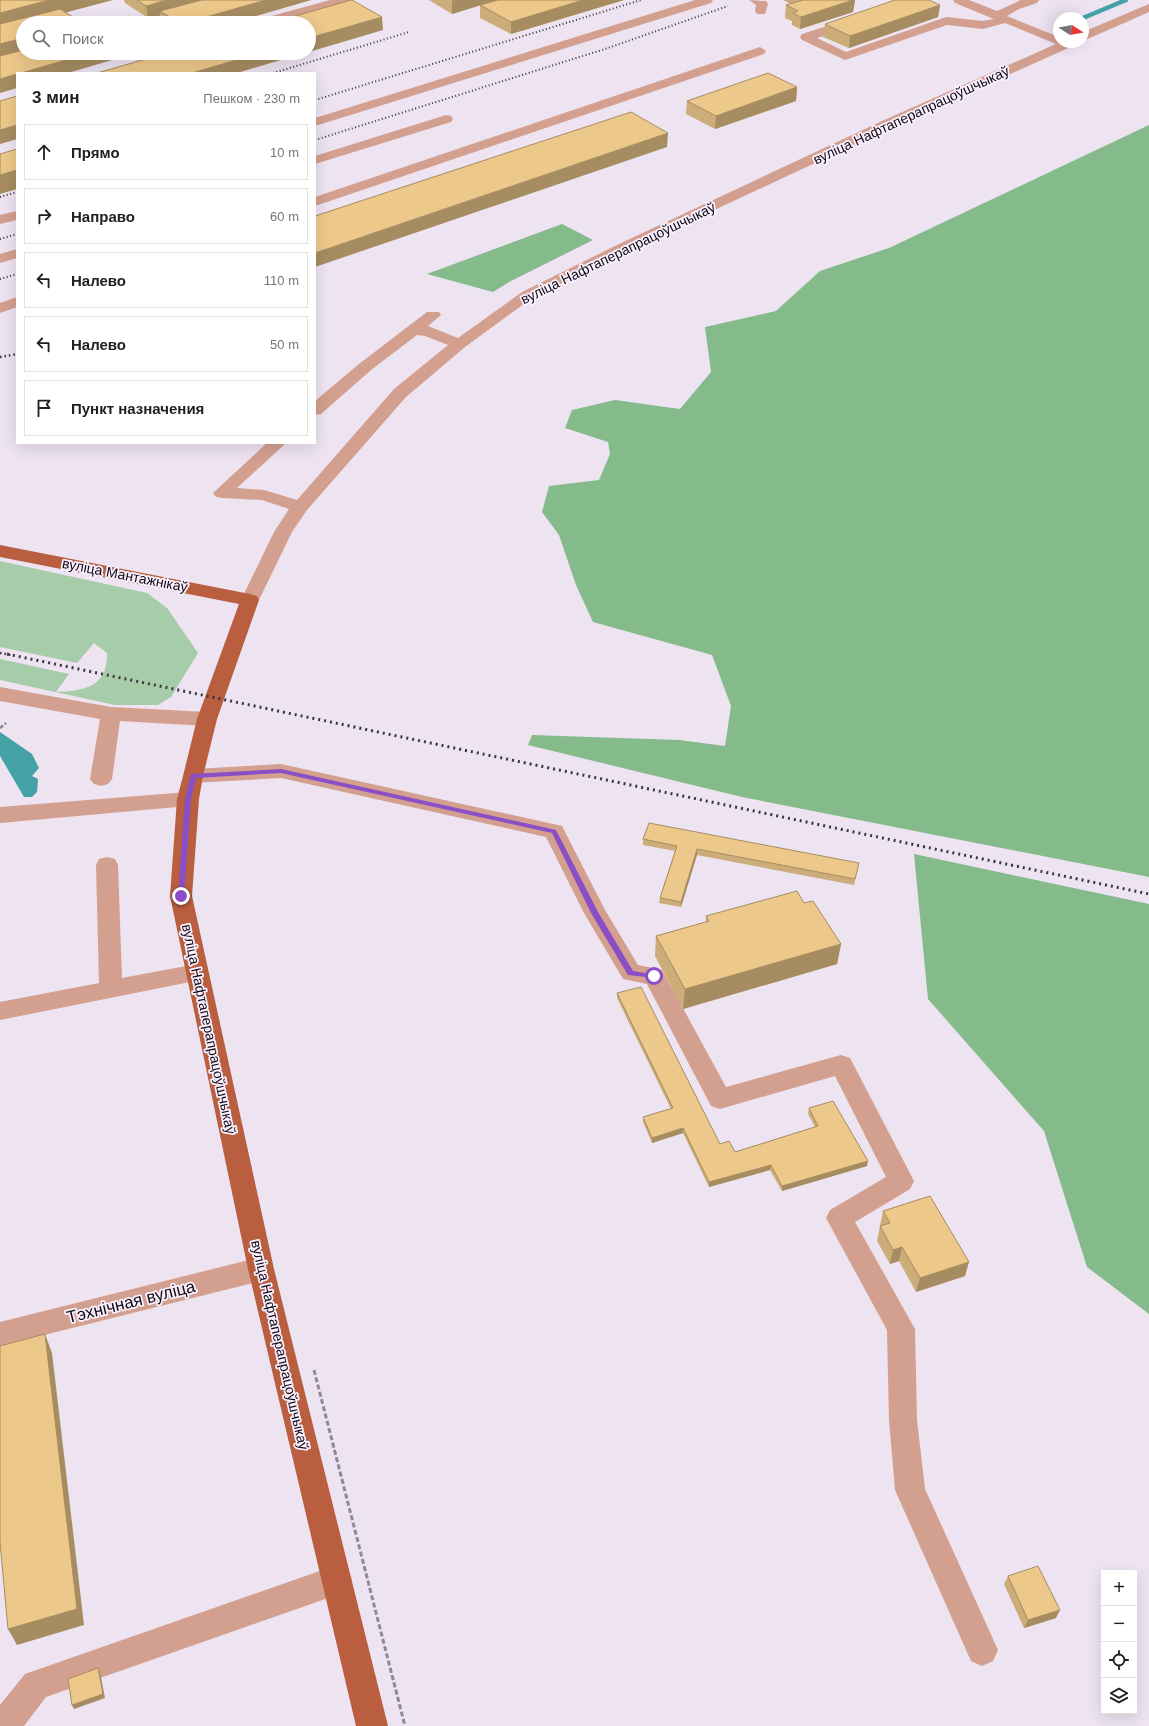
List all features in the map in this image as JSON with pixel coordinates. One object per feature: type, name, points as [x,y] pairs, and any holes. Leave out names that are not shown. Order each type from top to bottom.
[{"type":"main road","name":"вуліца Мантажнікаў","points":[[0,551],[250,600]]},
{"type":"main road","name":"вуліца Нафтаперапрацоўшчыкаў","points":[[250,600],[207,719],[191,787],[181,896],[261,1269],[372,1726]]},
{"type":"street","points":[[287,16],[343,0]]},
{"type":"street","points":[[316,122],[707,0]]},
{"type":"street","points":[[755,0],[762,4],[761,11]]},
{"type":"street","points":[[959,0],[1053,37]]},
{"type":"street","points":[[866,17],[806,37],[845,56],[946,21],[983,25],[1002,17],[1015,6],[1033,0]]},
{"type":"street","points":[[1089,34],[1149,8]]},
{"type":"street","name":"вуліца Нафтаперапрацоўшчыкаў","points":[[250,600],[283,532],[300,507],[400,393],[459,344],[527,295],[887,124],[1053,48]]},
{"type":"street","points":[[316,202],[760,51]]},
{"type":"street","points":[[316,160],[446,119]]},
{"type":"street","points":[[0,220],[16,215]]},
{"type":"street","points":[[0,259],[16,253]]},
{"type":"street","points":[[316,409],[433,315]]},
{"type":"street","points":[[413,330],[428,331],[459,344]]},
{"type":"street","points":[[276,444],[222,493],[264,494],[300,507]]},
{"type":"street","points":[[0,694],[111,714],[207,719]]},
{"type":"street","points":[[101,779],[111,714]]},
{"type":"street","points":[[0,815],[191,787],[281,771],[554,832],[595,913],[631,973],[654,976],[720,1099],[841,1065],[901,1181],[839,1218],[901,1329],[903,1420],[910,1490],[982,1650]]},
{"type":"street","points":[[107,865],[111,989]]},
{"type":"street","points":[[0,1011],[197,973]]},
{"type":"street","name":"Тэхнічная вуліца","points":[[0,1334],[261,1269]]},
{"type":"street","points":[[4,1726],[36,1685],[337,1580]]},
{"type":"path","points":[[0,728],[6,723]]},
{"type":"path","points":[[313,1364],[405,1726]]},
{"type":"green space","points":[[1149,125],[1149,877],[742,797],[528,745],[532,735],[679,740],[725,746],[731,706],[712,655],[593,622],[576,585],[559,535],[542,512],[549,486],[599,480],[610,454],[608,442],[565,428],[572,410],[615,400],[680,409],[711,372],[705,327],[776,311],[820,271],[889,248]]},
{"type":"green space","points":[[562,224],[593,240],[511,281],[493,292],[427,274]]},
{"type":"green space","points":[[0,561],[147,593],[167,608],[198,653],[171,697],[158,705],[115,705],[0,680],[0,659],[69,674],[56,692],[85,688],[99,680],[106,664],[107,653],[94,643],[77,663],[0,647]]},
{"type":"green space","points":[[914,854],[1149,904],[1149,1314],[1087,1267],[1044,1131],[928,999]]},
{"type":"water","points":[[0,732],[32,754],[39,768],[32,776],[38,779],[37,792],[32,797],[24,797],[0,756]]},
{"type":"building","points":[[0,0],[49,0],[0,13]]},
{"type":"building","points":[[137,0],[167,0],[146,6]]},
{"type":"building","points":[[202,0],[266,0],[210,16],[168,16],[160,11]]},
{"type":"building","points":[[352,0],[382,17],[316,36],[316,16],[296,16]]},
{"type":"building","points":[[498,0],[583,0],[511,22],[480,5]]},
{"type":"building","points":[[803,0],[853,0],[801,17],[793,13],[798,11],[786,5]]},
{"type":"building","points":[[895,0],[929,0],[940,5],[850,36],[825,24]]},
{"type":"building","points":[[60,9],[71,16],[32,16]]},
{"type":"building","points":[[16,20],[16,40],[0,44],[0,24]]},
{"type":"building","points":[[16,52],[16,60],[66,60],[24,72],[16,72],[16,74],[0,79],[0,56]]},
{"type":"building","points":[[142,60],[236,60],[195,72],[100,72]]},
{"type":"building","points":[[768,73],[797,87],[716,116],[687,101]]},
{"type":"building","points":[[16,96],[16,125],[0,130],[0,101]]},
{"type":"building","points":[[631,112],[668,133],[316,253],[316,216]]},
{"type":"building","points":[[16,149],[16,170],[0,175],[0,154]]},
{"type":"building","points":[[649,823],[859,863],[855,879],[697,849],[681,902],[660,898],[677,846],[643,839]]},
{"type":"building","points":[[797,891],[804,903],[813,901],[841,944],[685,989],[656,936],[709,921],[706,916]]},
{"type":"building","points":[[641,987],[720,1144],[729,1141],[735,1152],[818,1126],[809,1108],[833,1101],[868,1161],[782,1186],[771,1165],[709,1182],[683,1128],[652,1138],[643,1117],[673,1108],[617,993]]},
{"type":"building","points":[[930,1196],[969,1262],[920,1278],[902,1247],[893,1250],[880,1226],[890,1223],[883,1211]]},
{"type":"building","points":[[45,1334],[77,1609],[8,1629],[0,1542],[0,1346]]},
{"type":"building","points":[[1038,1566],[1060,1610],[1028,1620],[1008,1576]]},
{"type":"building","points":[[98,1668],[103,1694],[72,1705],[68,1679]]},
{"type":"waterway","points":[[1089,15],[1126,0]]},
{"type":"railway","points":[[316,100],[641,0]]},
{"type":"railway","points":[[316,140],[605,49],[728,6]]},
{"type":"railway","points":[[160,16],[171,13]]},
{"type":"railway","points":[[276,72],[409,32]]},
{"type":"railway","points":[[0,197],[16,192]]},
{"type":"railway","points":[[0,239],[16,234]]},
{"type":"railway","points":[[0,279],[16,274]]},
{"type":"railway","points":[[0,357],[16,354]]},
{"type":"railway","points":[[0,653],[11,655]]},
{"type":"railway","points":[[7,654],[1149,894]]},
{"type":"route","points":[[181,896],[188,799],[193,776],[281,771],[554,832],[595,913],[631,973],[654,976]]}]
